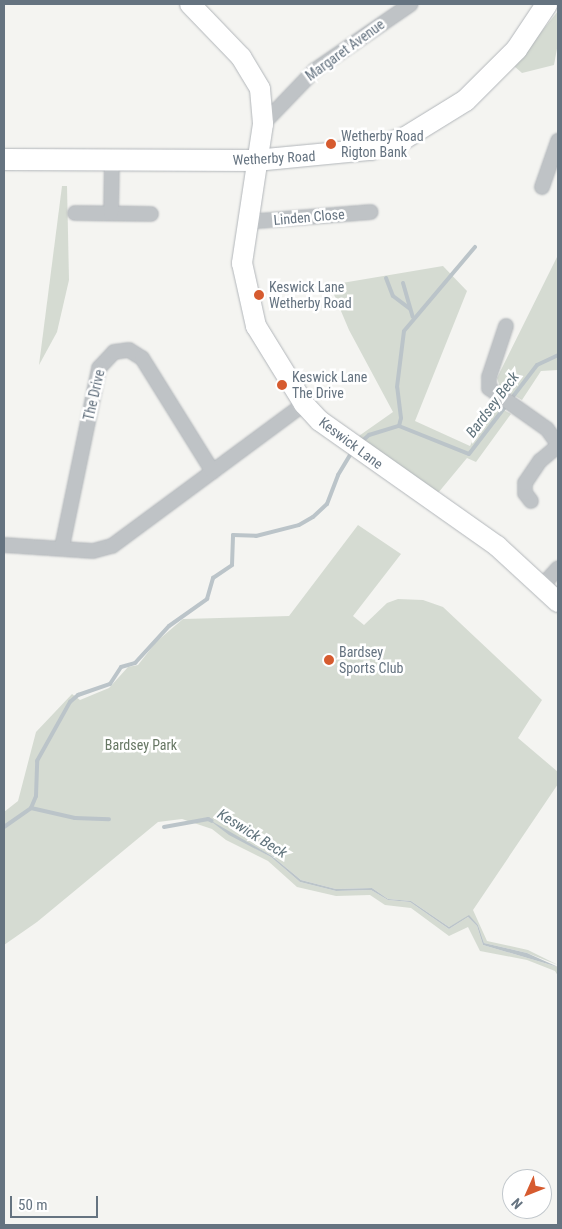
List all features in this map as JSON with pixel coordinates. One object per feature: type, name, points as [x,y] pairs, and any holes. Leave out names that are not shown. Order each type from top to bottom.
[{"type":"main road","name":"Wetherby Road","points":[[4,160],[255,160],[350,152],[405,137],[440,117],[491,76],[516,48],[546,4]]},
{"type":"street","name":"Keswick Lane","points":[[190,4],[253,73],[260,88],[263,124],[255,160],[242,263],[256,326],[304,404],[354,447],[484,536],[558,602]]},
{"type":"street","name":"Margaret Avenue","points":[[263,124],[315,70],[411,4]]},
{"type":"street","points":[[542,187],[558,141]]},
{"type":"street","points":[[111,214],[112,160]]},
{"type":"street","name":"Linden Close","points":[[246,222],[371,212]]},
{"type":"street","points":[[75,213],[151,214]]},
{"type":"street","points":[[506,326],[488,383],[489,388],[547,428],[558,445],[540,461],[525,484],[525,493],[531,500]]},
{"type":"street","name":"The Drive","points":[[62,547],[99,368],[114,352],[129,350],[142,358],[213,472]]},
{"type":"street","points":[[4,545],[93,550],[112,546],[304,404]]},
{"type":"street","points":[[542,586],[558,568]]},
{"type":"green space","points":[[558,11],[558,43],[554,65],[522,73],[514,66]]},
{"type":"green space","points":[[62,186],[67,186],[69,280],[57,332],[39,365]]},
{"type":"green space","points":[[558,255],[558,370],[541,371],[522,400],[500,387],[497,378]]},
{"type":"green space","points":[[443,266],[467,291],[415,421],[470,446],[491,403],[511,414],[476,462],[467,458],[438,493],[356,438],[393,412],[349,330],[330,285]]},
{"type":"green space","name":"Bardsey Park","points":[[358,525],[401,554],[353,616],[364,625],[387,603],[398,599],[423,600],[443,607],[542,700],[518,738],[558,772],[558,784],[473,910],[487,941],[528,950],[558,965],[527,953],[484,943],[478,925],[469,916],[449,927],[411,901],[388,899],[372,888],[336,889],[301,880],[272,856],[221,828],[271,857],[300,882],[336,891],[371,890],[388,900],[410,902],[449,929],[468,917],[477,926],[483,945],[558,967],[558,976],[555,971],[527,960],[480,951],[468,927],[449,936],[411,908],[385,905],[370,895],[336,896],[297,887],[268,861],[226,840],[212,829],[182,819],[158,822],[37,922],[4,945],[4,812],[18,801],[36,732],[72,694],[80,700],[109,688],[128,667],[138,665],[156,642],[183,619],[289,616]]},
{"type":"shaded area","points":[[208,819],[272,856],[301,880],[336,889],[372,888],[388,899],[411,901],[449,927],[469,915],[478,925],[484,943],[527,953],[558,967],[483,945],[477,926],[468,917],[449,929],[410,902],[388,900],[371,890],[336,891],[300,882],[271,857],[229,835]]},
{"type":"waterway","points":[[399,426],[401,418],[397,387],[404,331],[475,247]]},
{"type":"waterway","points":[[386,278],[393,296],[410,309]]},
{"type":"waterway","points":[[403,283],[413,317]]},
{"type":"waterway","name":"Bardsey Beck","points":[[360,443],[369,435],[399,426],[469,454],[537,365],[558,355]]},
{"type":"waterway","name":"Bardsey Beck","points":[[31,808],[36,796],[37,761],[70,702],[78,695],[110,684],[121,667],[135,663],[169,626],[207,599],[213,578],[232,565],[233,535],[256,536],[299,525],[313,517],[327,504],[338,475],[352,452]]},
{"type":"waterway","name":"Keswick Beck","points":[[4,827],[31,808],[75,818],[109,819]]},
{"type":"waterway","name":"Keswick Beck","points":[[164,827],[208,819],[212,821]]},
{"type":"place","name":"Wetherby Road Rigton Bank","points":[[331,144]]},
{"type":"place","name":"Keswick Lane Wetherby Road","points":[[259,295]]},
{"type":"place","name":"Keswick Lane The Drive","points":[[282,385]]},
{"type":"place","name":"Bardsey Sports Club","points":[[329,660]]}]
